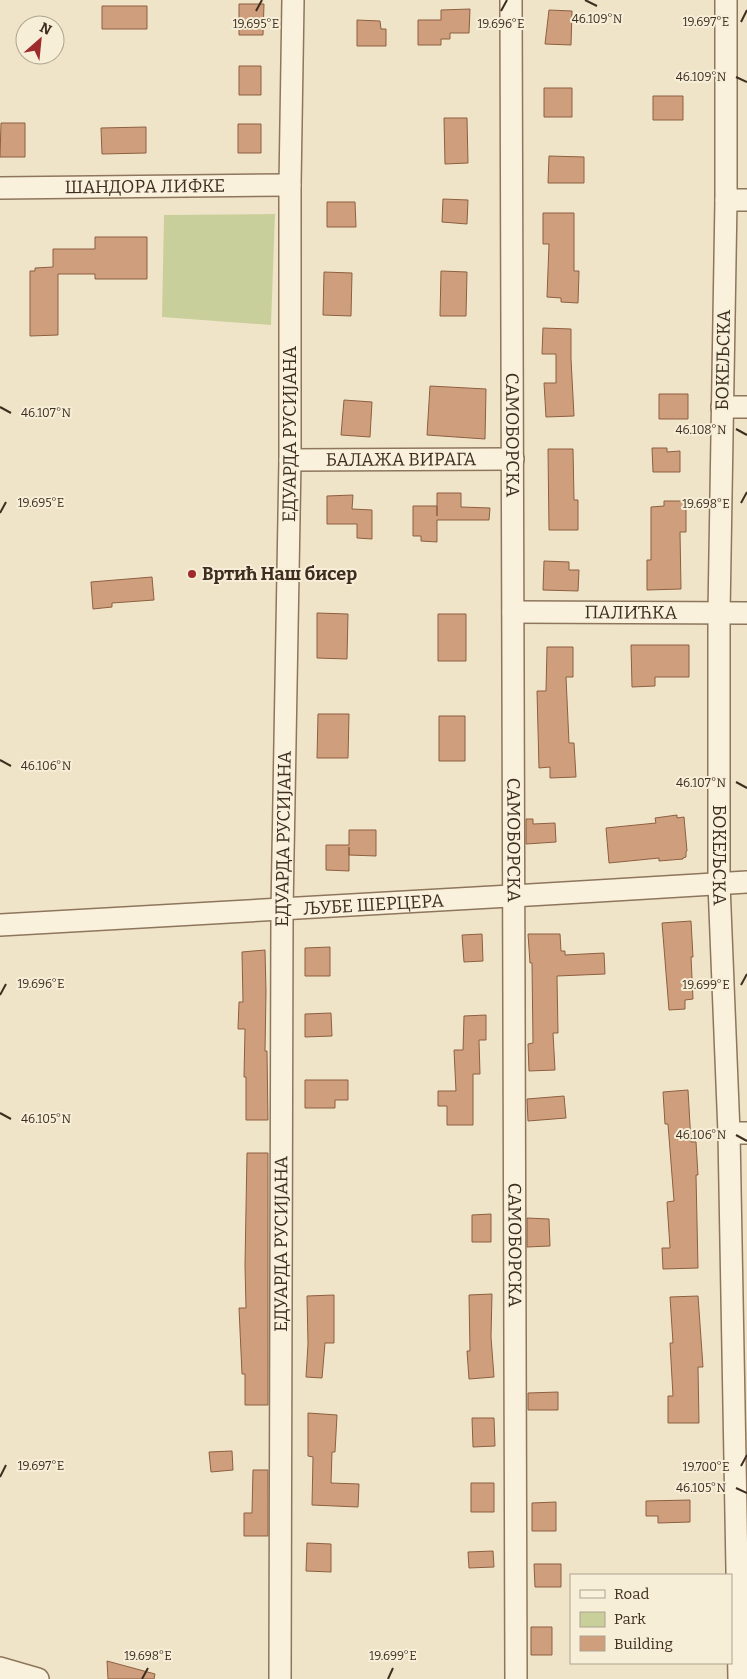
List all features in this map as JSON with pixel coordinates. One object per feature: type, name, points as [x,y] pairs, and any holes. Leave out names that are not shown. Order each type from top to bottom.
[{"type":"street","name":"ЕДУАРДА РУСИЈАНА","points":[[280,1679],[282,911],[290,460],[290,185],[293,0]]},
{"type":"street","name":"САМОБОРСКА","points":[[511,0],[516,1679]]},
{"type":"street","name":"БОКЕЉСКА","points":[[726,0],[726,200],[719,613],[719,884],[738,1133],[739,1679]]},
{"type":"street","name":"ШАНДОРА ЛИФКЕ","points":[[0,188],[290,185]]},
{"type":"street","points":[[726,200],[747,200]]},
{"type":"street","points":[[722,407],[747,407]]},
{"type":"street","name":"БАЛАЖА ВИРАГА","points":[[290,460],[513,459]]},
{"type":"street","name":"ПАЛИЋКА","points":[[513,612],[747,613]]},
{"type":"street","name":"ЉУБЕ ШЕРЦЕРА","points":[[0,925],[282,911],[514,895],[747,882]]},
{"type":"street","points":[[0,1668],[38,1679]]},
{"type":"green space","points":[[275,214],[271,325],[162,317],[164,215]]},
{"type":"building","points":[[239,4],[264,4],[263,35],[239,35]]},
{"type":"building","points":[[102,6],[147,6],[147,29],[102,29]]},
{"type":"building","points":[[470,9],[469,33],[450,33],[450,39],[441,39],[441,45],[418,45],[418,20],[441,20],[441,10]]},
{"type":"building","points":[[549,10],[572,11],[571,45],[545,44]]},
{"type":"building","points":[[357,20],[380,21],[381,29],[386,29],[386,46],[357,46]]},
{"type":"building","points":[[239,66],[261,66],[261,95],[239,95]]},
{"type":"building","points":[[544,88],[572,88],[572,117],[544,117]]},
{"type":"building","points":[[653,96],[683,96],[683,120],[653,120]]},
{"type":"building","points":[[444,118],[467,118],[468,163],[445,164]]},
{"type":"building","points":[[1,123],[25,123],[25,157],[0,157]]},
{"type":"building","points":[[238,124],[261,124],[261,153],[238,153]]},
{"type":"building","points":[[146,127],[146,153],[102,154],[101,128]]},
{"type":"building","points":[[549,156],[584,157],[584,183],[548,183]]},
{"type":"building","points":[[443,199],[468,200],[467,224],[442,222]]},
{"type":"building","points":[[327,202],[355,202],[356,227],[327,227]]},
{"type":"building","points":[[543,213],[574,213],[574,271],[579,271],[578,303],[561,302],[561,298],[547,297],[549,244],[543,244]]},
{"type":"building","points":[[95,237],[147,237],[147,279],[95,279],[95,274],[58,274],[58,335],[30,336],[30,271],[35,271],[35,268],[53,267],[53,249],[95,249]]},
{"type":"building","points":[[441,271],[467,272],[466,316],[440,316]]},
{"type":"building","points":[[324,272],[352,273],[351,316],[323,315]]},
{"type":"building","points":[[543,328],[571,329],[574,416],[546,417],[544,383],[556,383],[556,354],[542,354]]},
{"type":"building","points":[[430,386],[486,389],[485,439],[427,435]]},
{"type":"building","points":[[659,394],[688,394],[688,419],[659,419]]},
{"type":"building","points":[[344,400],[372,402],[370,437],[341,435]]},
{"type":"building","points":[[652,448],[667,448],[667,452],[680,451],[680,472],[653,472]]},
{"type":"building","points":[[548,449],[573,449],[574,500],[578,500],[578,530],[549,530]]},
{"type":"building","points":[[437,493],[461,493],[461,507],[490,508],[489,520],[437,520],[437,542],[421,541],[421,536],[413,536],[413,506],[437,506]]},
{"type":"building","points":[[353,495],[352,509],[372,510],[372,539],[357,538],[357,524],[327,524],[327,496]]},
{"type":"building","points":[[664,501],[686,501],[686,532],[680,532],[681,589],[647,590],[647,560],[651,560],[651,507],[664,506]]},
{"type":"building","points":[[544,561],[569,562],[569,570],[579,570],[578,591],[543,590]]},
{"type":"building","points":[[152,577],[154,600],[112,603],[112,607],[93,609],[91,582]]},
{"type":"building","points":[[317,613],[348,614],[347,659],[317,658]]},
{"type":"building","points":[[438,614],[466,614],[466,661],[438,661]]},
{"type":"building","points":[[631,645],[689,645],[689,677],[655,677],[655,686],[632,687]]},
{"type":"building","points":[[547,647],[573,647],[573,677],[566,677],[569,743],[574,743],[576,777],[550,778],[550,767],[539,768],[537,691],[546,691]]},
{"type":"building","points":[[318,714],[349,714],[348,758],[317,758]]},
{"type":"building","points":[[439,716],[465,716],[465,761],[439,761]]},
{"type":"building","points":[[677,815],[677,818],[684,817],[686,857],[683,859],[659,861],[659,858],[609,863],[606,828],[656,823],[655,818]]},
{"type":"building","points":[[526,819],[533,819],[533,824],[555,823],[556,842],[526,844]]},
{"type":"building","points":[[349,830],[376,830],[376,856],[349,855],[349,871],[326,870],[326,845],[349,845]]},
{"type":"building","points":[[691,921],[693,999],[685,1000],[685,1009],[669,1010],[662,923]]},
{"type":"building","points":[[482,934],[483,961],[464,962],[462,935]]},
{"type":"building","points":[[528,934],[560,934],[561,951],[565,951],[565,955],[604,953],[605,974],[557,976],[558,1033],[553,1033],[555,1070],[529,1071],[528,1044],[533,1043],[532,963],[530,963]]},
{"type":"building","points":[[330,947],[330,976],[305,976],[305,948]]},
{"type":"building","points":[[265,950],[265,1051],[267,1051],[268,1120],[246,1120],[246,1077],[244,1077],[245,1029],[238,1029],[239,1002],[243,1002],[242,952]]},
{"type":"building","points":[[331,1013],[332,1036],[305,1037],[305,1014]]},
{"type":"building","points":[[486,1015],[486,1040],[479,1040],[480,1074],[473,1074],[473,1125],[447,1125],[447,1106],[438,1106],[438,1091],[456,1091],[454,1050],[463,1050],[464,1016]]},
{"type":"building","points":[[305,1080],[348,1080],[348,1100],[335,1100],[335,1108],[305,1108]]},
{"type":"building","points":[[688,1090],[691,1142],[696,1142],[698,1175],[696,1175],[698,1268],[663,1269],[662,1248],[670,1248],[667,1202],[674,1201],[668,1124],[665,1124],[663,1092]]},
{"type":"building","points":[[564,1096],[566,1118],[528,1121],[527,1099]]},
{"type":"building","points":[[247,1153],[268,1153],[268,1405],[245,1405],[245,1374],[242,1374],[239,1308],[246,1308]]},
{"type":"building","points":[[491,1214],[491,1242],[472,1242],[472,1215]]},
{"type":"building","points":[[527,1218],[549,1219],[550,1246],[527,1247]]},
{"type":"building","points":[[492,1294],[491,1337],[494,1377],[469,1379],[467,1351],[470,1351],[469,1295]]},
{"type":"building","points":[[334,1295],[334,1343],[325,1343],[322,1378],[306,1377],[308,1344],[307,1296]]},
{"type":"building","points":[[698,1296],[703,1367],[698,1367],[699,1423],[668,1423],[668,1396],[673,1396],[670,1343],[673,1343],[670,1297]]},
{"type":"building","points":[[558,1392],[558,1410],[528,1410],[528,1393]]},
{"type":"building","points":[[308,1413],[337,1415],[335,1452],[332,1452],[331,1483],[359,1484],[358,1507],[312,1505],[313,1457],[308,1456]]},
{"type":"building","points":[[472,1418],[494,1418],[495,1446],[473,1447]]},
{"type":"building","points":[[232,1451],[233,1470],[211,1472],[209,1452]]},
{"type":"building","points":[[253,1470],[268,1470],[268,1536],[244,1536],[244,1513],[252,1513]]},
{"type":"building","points":[[471,1483],[494,1483],[494,1512],[471,1512]]},
{"type":"building","points":[[690,1500],[690,1522],[658,1523],[658,1516],[646,1516],[646,1501]]},
{"type":"building","points":[[556,1502],[556,1531],[532,1531],[532,1503]]},
{"type":"building","points":[[307,1543],[331,1544],[331,1572],[306,1571]]},
{"type":"building","points":[[493,1551],[494,1567],[469,1568],[468,1552]]},
{"type":"building","points":[[534,1564],[561,1564],[561,1587],[535,1587]]},
{"type":"building","points":[[531,1627],[552,1627],[552,1655],[531,1655]]},
{"type":"building","points":[[107,1661],[155,1674],[154,1679],[108,1679]]},
{"type":"place","name":"Вртић Наш бисер","points":[[192,574]]}]
